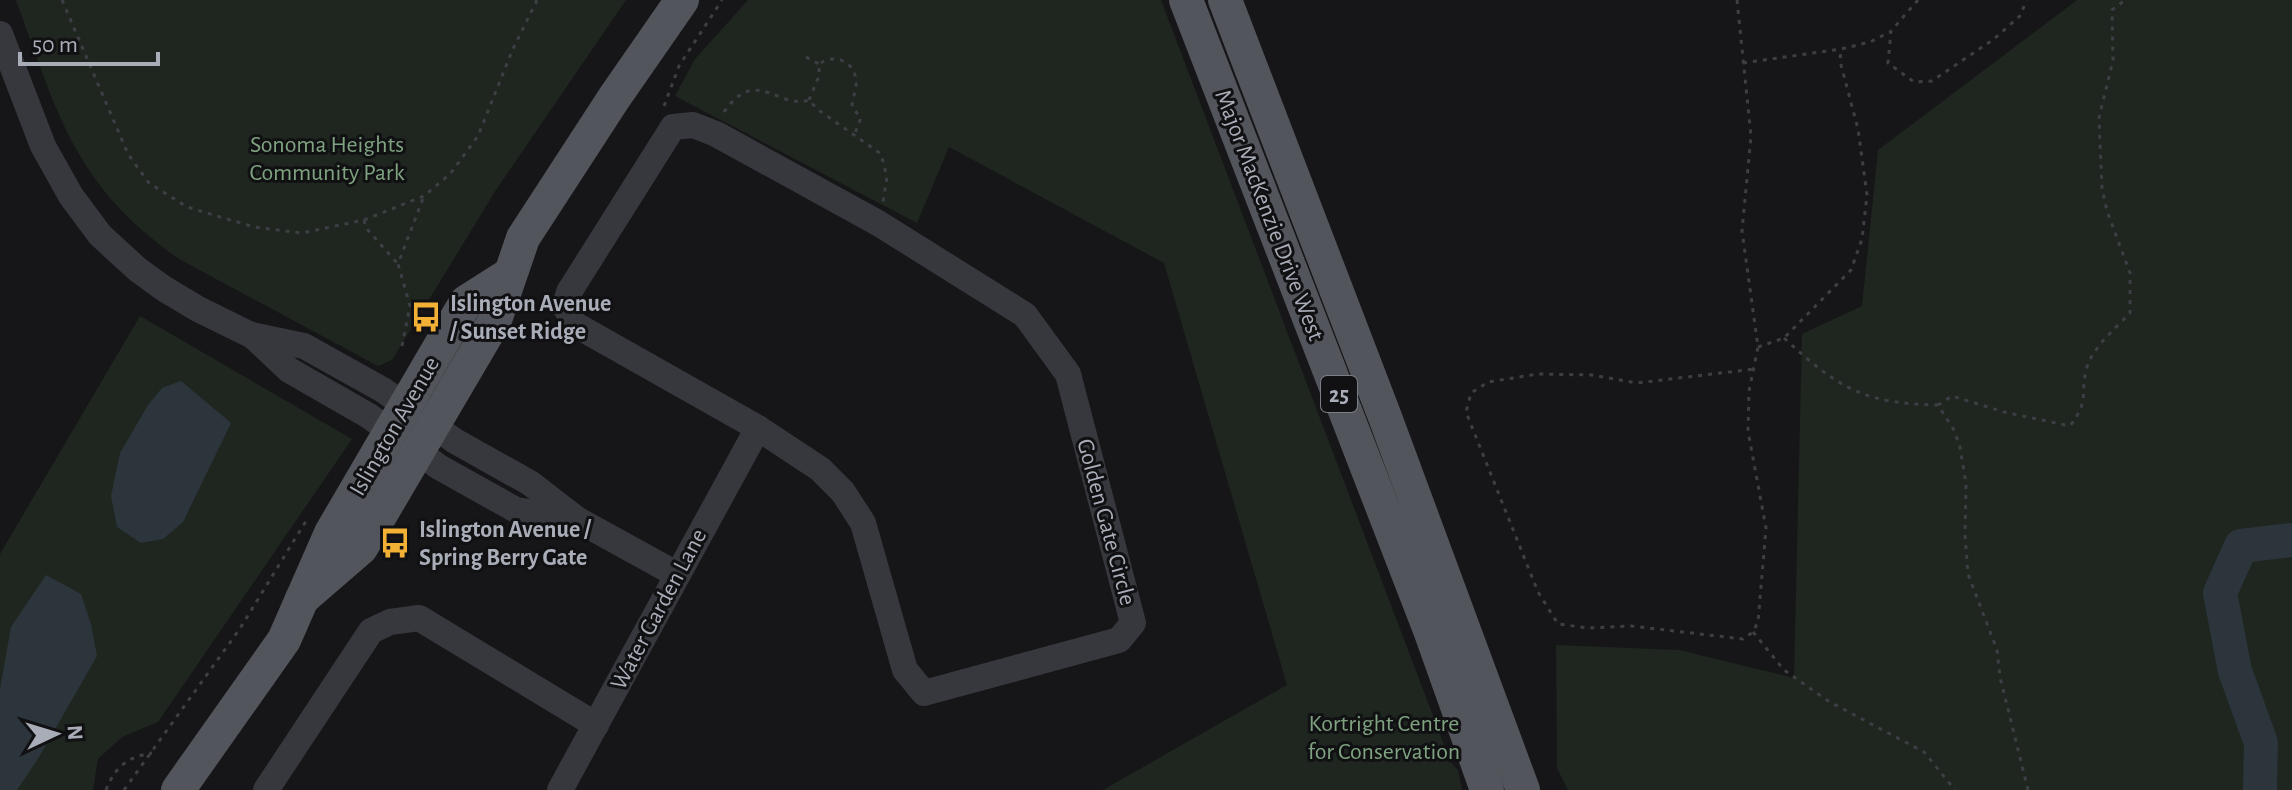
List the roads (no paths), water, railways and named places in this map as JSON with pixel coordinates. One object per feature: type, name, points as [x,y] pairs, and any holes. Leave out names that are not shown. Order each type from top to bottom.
[{"type":"main road","name":"Islington Avenue","points":[[178,790],[284,640],[331,533],[412,429],[466,302],[510,274],[523,238],[682,0]]},
{"type":"main road","name":"Major MacKenzie Drive West","points":[[1186,0],[1430,630],[1487,790]]},
{"type":"main road","name":"Major MacKenzie Drive West","points":[[1225,0],[1385,417],[1523,790]]},
{"type":"street","points":[[3,51],[49,157],[71,196],[100,235],[137,269],[163,288],[251,335],[304,346],[383,390],[439,467],[516,510],[578,520],[676,574]]},
{"type":"street","name":"Golden Gate Circle","points":[[693,125],[716,134],[878,223],[1025,315],[1068,374],[1133,623],[1119,640],[924,693],[905,670],[863,523],[843,492],[820,469],[758,428],[574,324],[565,306],[569,292],[673,127],[693,125]]},
{"type":"street","name":"Water Garden Lane","points":[[560,790],[758,428]]},
{"type":"street","points":[[266,790],[371,631],[390,622],[419,618],[596,725]]},
{"type":"waterway","points":[[2260,790],[2261,743],[2235,671],[2220,593],[2241,546],[2292,540]]},
{"type":"place","name":"Islington Avenue / Sunset Ridge","points":[[426,317]]},
{"type":"place","name":"Islington Avenue / Spring Berry Gate","points":[[395,543]]},
{"type":"park label","name":"Sonoma Heights Community Park","points":[[327,158]]},
{"type":"park label","name":"Kortright Centre for Conservation","points":[[1384,737]]}]
